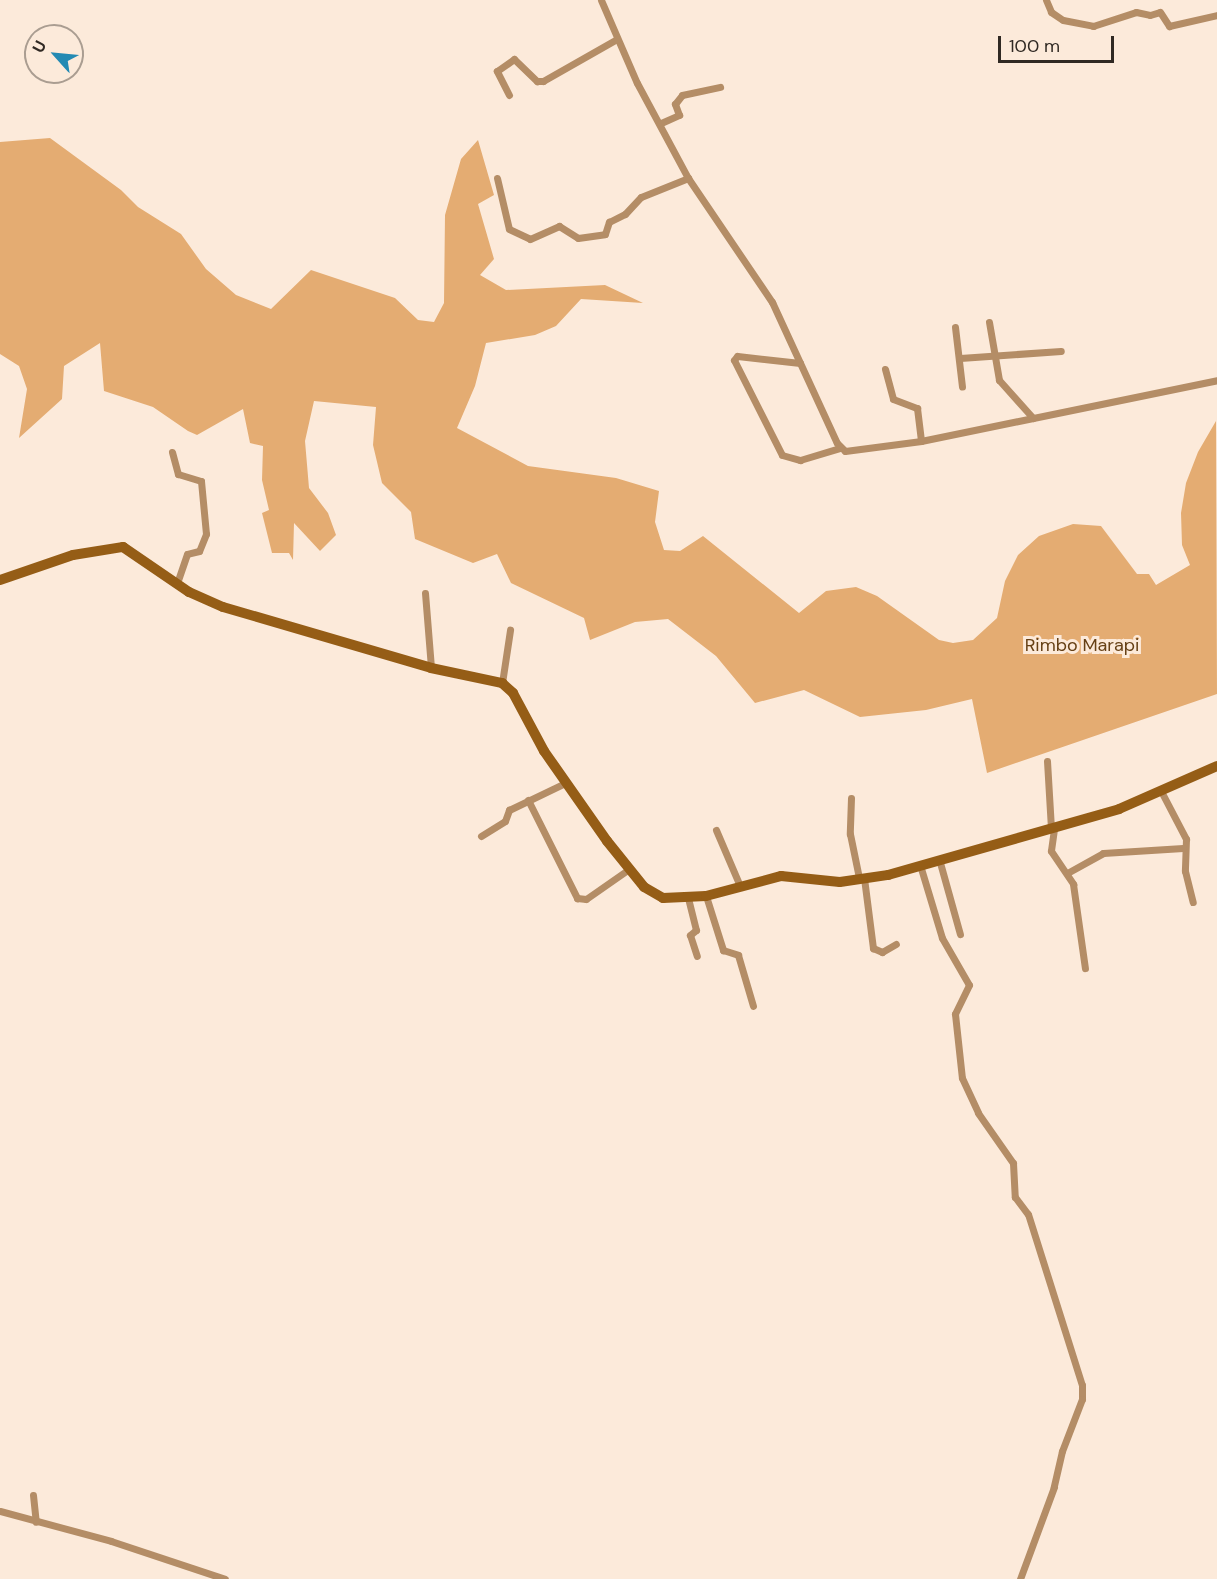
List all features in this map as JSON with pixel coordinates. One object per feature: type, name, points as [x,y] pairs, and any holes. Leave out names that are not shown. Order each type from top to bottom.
[{"type":"main road","points":[[0,580],[73,555],[116,546],[129,550],[177,583],[223,607],[430,668],[502,683],[513,693],[565,783],[632,873],[658,897],[706,896],[781,876],[840,882],[920,865],[1052,829],[1162,793],[1217,766]]},
{"type":"street","points":[[601,0],[617,39],[688,178],[735,253],[764,288],[840,448]]},
{"type":"street","points":[[1046,0],[1051,12],[1063,20],[1093,26],[1136,12],[1150,15],[1160,12],[1169,26],[1217,15]]},
{"type":"street","points":[[509,95],[497,71],[514,58],[537,81],[543,81],[617,39]]},
{"type":"street","points":[[661,123],[679,115],[675,104],[682,95],[720,87]]},
{"type":"street","points":[[497,178],[508,227],[530,239],[558,226],[578,238],[604,234],[607,223],[625,214],[641,197],[688,178]]},
{"type":"street","points":[[989,322],[999,380],[1034,418]]},
{"type":"street","points":[[955,327],[962,387]]},
{"type":"street","points":[[960,358],[1060,351]]},
{"type":"street","points":[[800,363],[737,356],[734,360],[782,455],[800,460],[840,448],[853,453],[921,441],[1217,380]]},
{"type":"street","points":[[885,369],[893,399],[917,408],[921,441]]},
{"type":"street","points":[[172,452],[178,474],[201,481],[206,534],[199,551],[187,554],[177,583]]},
{"type":"street","points":[[424,593],[430,668]]},
{"type":"street","points":[[502,683],[510,630]]},
{"type":"street","points":[[1047,761],[1052,829],[1051,851],[1069,872],[1085,968]]},
{"type":"street","points":[[482,836],[505,821],[507,812],[565,783]]},
{"type":"street","points":[[1162,793],[1185,835],[1183,848],[1194,902]]},
{"type":"street","points":[[850,798],[850,834],[862,878],[873,948],[882,952],[896,944]]},
{"type":"street","points":[[528,800],[577,898],[586,899],[632,873]]},
{"type":"street","points":[[716,830],[740,886]]},
{"type":"street","points":[[1069,872],[1103,853],[1183,848]]},
{"type":"street","points":[[939,859],[960,934]]},
{"type":"street","points":[[920,865],[942,938],[969,986],[955,1014],[962,1078],[978,1113],[1013,1163],[1015,1197],[1028,1214],[1082,1385],[1082,1399],[1062,1451],[1054,1487],[1020,1579]]},
{"type":"street","points":[[706,896],[723,950],[738,955],[753,1006]]},
{"type":"street","points":[[688,898],[696,930],[690,935],[697,956]]},
{"type":"street","points":[[33,1495],[36,1522]]},
{"type":"street","points":[[0,1511],[111,1541],[225,1579]]},
{"type":"green space","name":"Rimbo Marapi","points":[[50,138],[121,190],[138,207],[181,234],[206,269],[236,295],[271,309],[311,270],[395,298],[418,320],[434,322],[444,303],[445,215],[461,159],[478,140],[494,195],[478,204],[494,259],[480,275],[506,290],[605,285],[643,303],[581,299],[556,326],[535,335],[486,343],[475,386],[457,428],[528,466],[616,478],[659,491],[655,522],[664,550],[680,551],[703,536],[799,613],[826,591],[856,587],[877,596],[939,640],[953,643],[973,640],[997,618],[1005,581],[1018,555],[1039,536],[1073,524],[1101,526],[1137,574],[1149,574],[1156,585],[1190,565],[1182,545],[1181,513],[1186,483],[1198,452],[1216,421],[1217,694],[987,773],[972,699],[926,710],[860,717],[804,690],[755,703],[716,656],[668,619],[635,622],[590,640],[584,618],[511,583],[497,554],[473,563],[415,539],[411,512],[382,483],[373,445],[376,407],[314,401],[305,441],[309,488],[328,513],[336,535],[320,551],[294,523],[293,560],[289,553],[272,553],[262,513],[269,510],[262,480],[263,446],[250,443],[243,409],[197,435],[188,431],[153,407],[104,391],[100,343],[64,366],[62,399],[19,438],[27,389],[19,366],[0,354],[0,142]]}]
